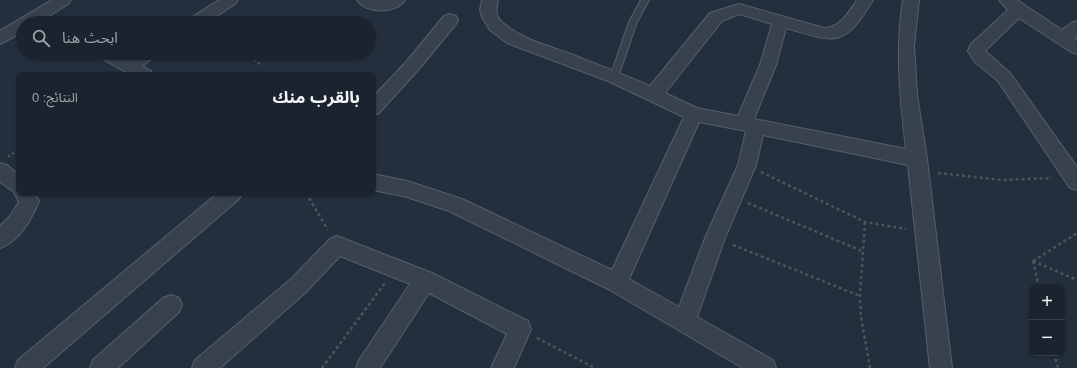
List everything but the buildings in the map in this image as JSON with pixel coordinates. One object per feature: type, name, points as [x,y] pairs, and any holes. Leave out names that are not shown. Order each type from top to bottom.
[{"type":"street","points":[[38,16],[63,0]]},
{"type":"street","points":[[206,16],[230,0]]},
{"type":"street","points":[[365,0],[382,6],[397,0]]},
{"type":"street","points":[[490,0],[488,10],[490,17],[496,26],[513,39],[614,77],[654,94],[694,114],[750,124],[918,165]]},
{"type":"street","points":[[758,15],[764,0]]},
{"type":"street","points":[[654,94],[716,17],[739,9],[824,34],[833,34],[839,32],[847,26],[865,0]]},
{"type":"street","points":[[911,0],[906,42],[911,111],[941,368]]},
{"type":"street","points":[[1074,179],[1004,77],[981,58],[976,51],[1012,5],[1077,48]]},
{"type":"street","points":[[376,105],[412,66],[450,20]]},
{"type":"street","points":[[685,321],[715,238],[746,165],[750,124],[780,22]]},
{"type":"street","points":[[1063,38],[1077,27]]},
{"type":"street","points":[[0,38],[16,29]]},
{"type":"street","points":[[118,60],[140,72]]},
{"type":"street","points":[[129,66],[138,60]]},
{"type":"street","points":[[617,283],[694,114]]},
{"type":"street","points":[[0,171],[16,184]]},
{"type":"street","points":[[376,183],[425,194],[455,205],[617,283],[765,368]]},
{"type":"street","points":[[0,239],[13,229],[24,213],[29,201],[26,196]]},
{"type":"street","points":[[26,368],[228,196]]},
{"type":"street","points":[[203,368],[298,286],[337,246],[425,280],[520,329],[502,368]]},
{"type":"street","points":[[367,368],[425,280]]},
{"type":"street","points":[[101,368],[171,305]]},
{"type":"lane","points":[[614,77],[633,22],[645,0]]},
{"type":"path","points":[[255,60],[262,66]]},
{"type":"path","points":[[746,165],[865,222],[926,231]]},
{"type":"path","points":[[918,165],[1002,180],[1074,179]]},
{"type":"path","points":[[308,196],[337,246]]},
{"type":"path","points":[[733,197],[862,251]]},
{"type":"path","points":[[865,222],[860,296],[861,317],[870,368]]},
{"type":"path","points":[[1032,261],[1077,233]]},
{"type":"path","points":[[715,238],[860,296]]},
{"type":"path","points":[[1032,261],[1077,280]]},
{"type":"path","points":[[1032,261],[1038,284]]},
{"type":"path","points":[[322,368],[396,268]]},
{"type":"path","points":[[520,329],[595,368]]},
{"type":"path","points":[[1055,356],[1058,368]]}]
